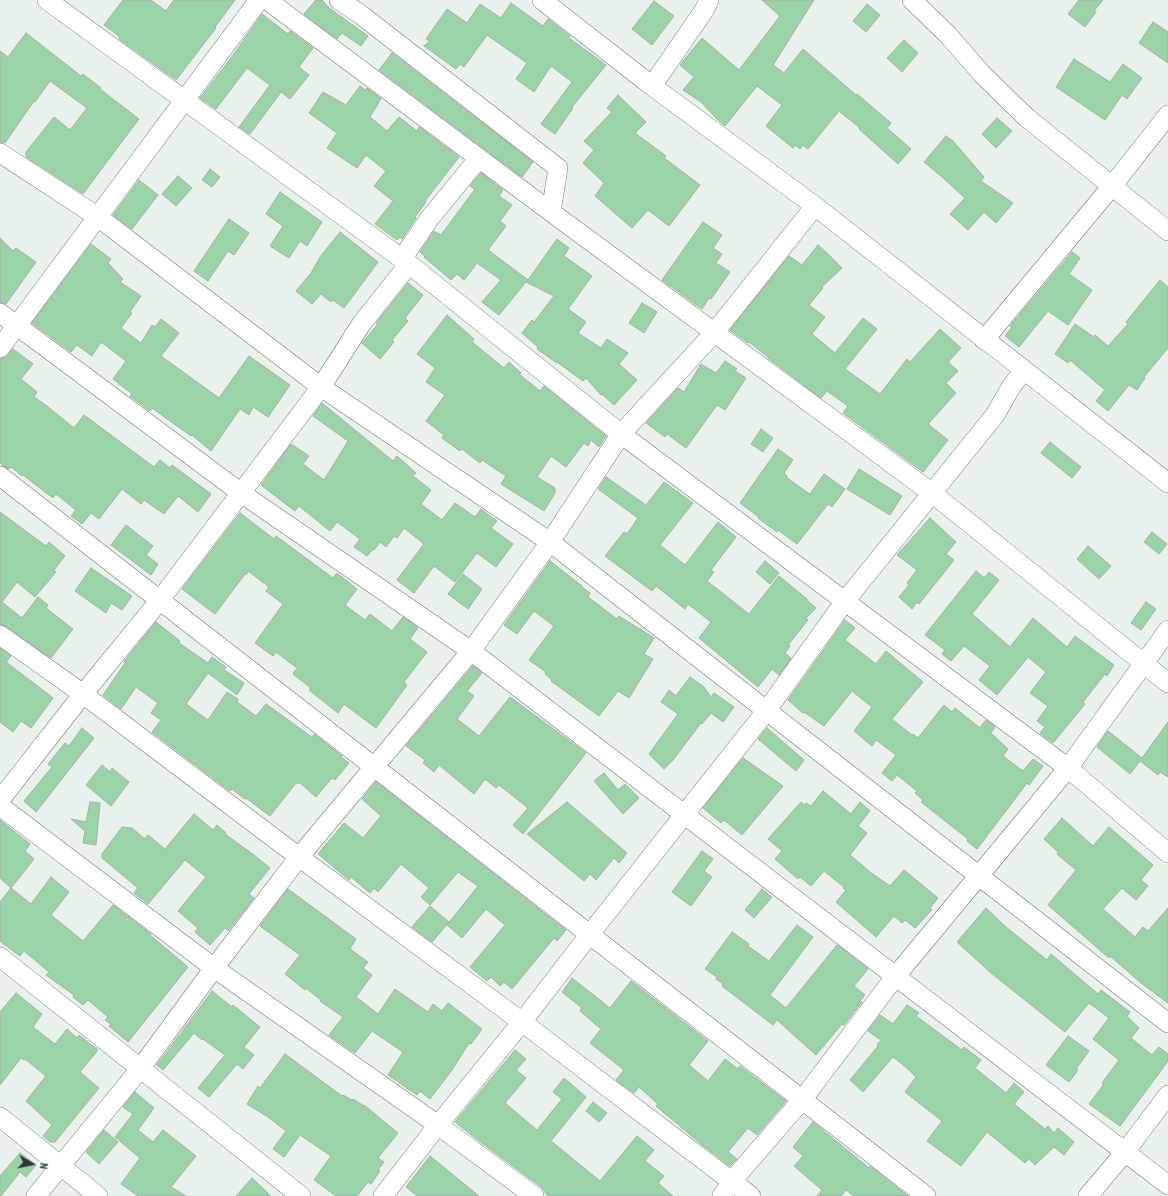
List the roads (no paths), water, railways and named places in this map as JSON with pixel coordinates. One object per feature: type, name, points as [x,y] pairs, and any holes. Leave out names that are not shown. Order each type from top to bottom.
[{"type":"street","points":[[47,0],[406,262],[621,434],[1068,768],[1168,853]]},
{"type":"street","points":[[0,348],[183,100],[259,0]]},
{"type":"street","points":[[267,0],[714,333],[932,493],[1168,683]]},
{"type":"street","points":[[339,0],[360,14],[558,168],[551,212]]},
{"type":"street","points":[[542,0],[652,86],[815,206],[1168,483]]},
{"type":"street","points":[[652,86],[705,9],[709,0]]},
{"type":"street","points":[[912,0],[948,35],[982,74],[1027,118],[1168,231]]},
{"type":"street","points":[[984,340],[1112,186],[1168,115]]},
{"type":"street","points":[[0,153],[98,217],[321,387],[550,542],[979,875],[1168,1024]]},
{"type":"street","points":[[0,800],[83,694],[160,600],[321,387],[362,322],[406,262],[429,219],[479,158]]},
{"type":"street","points":[[36,1196],[140,1069],[214,968],[299,858],[471,651],[550,542],[621,434],[714,333],[815,206]]},
{"type":"street","points":[[0,313],[241,494],[471,651],[1168,1185]]},
{"type":"street","points":[[383,1196],[767,710],[845,601],[995,415],[1011,387],[1024,370]]},
{"type":"street","points":[[0,476],[926,1196]]},
{"type":"street","points":[[727,1189],[802,1100],[895,977],[1068,768],[1168,630]]},
{"type":"street","points":[[0,635],[83,694],[299,858],[522,1022],[727,1189],[751,1196]]},
{"type":"street","points":[[0,806],[214,968],[438,1125],[534,1196]]},
{"type":"street","points":[[0,957],[301,1196]]},
{"type":"street","points":[[1088,1196],[1125,1152],[1168,1095]]},
{"type":"street","points":[[0,1117],[98,1196]]}]
